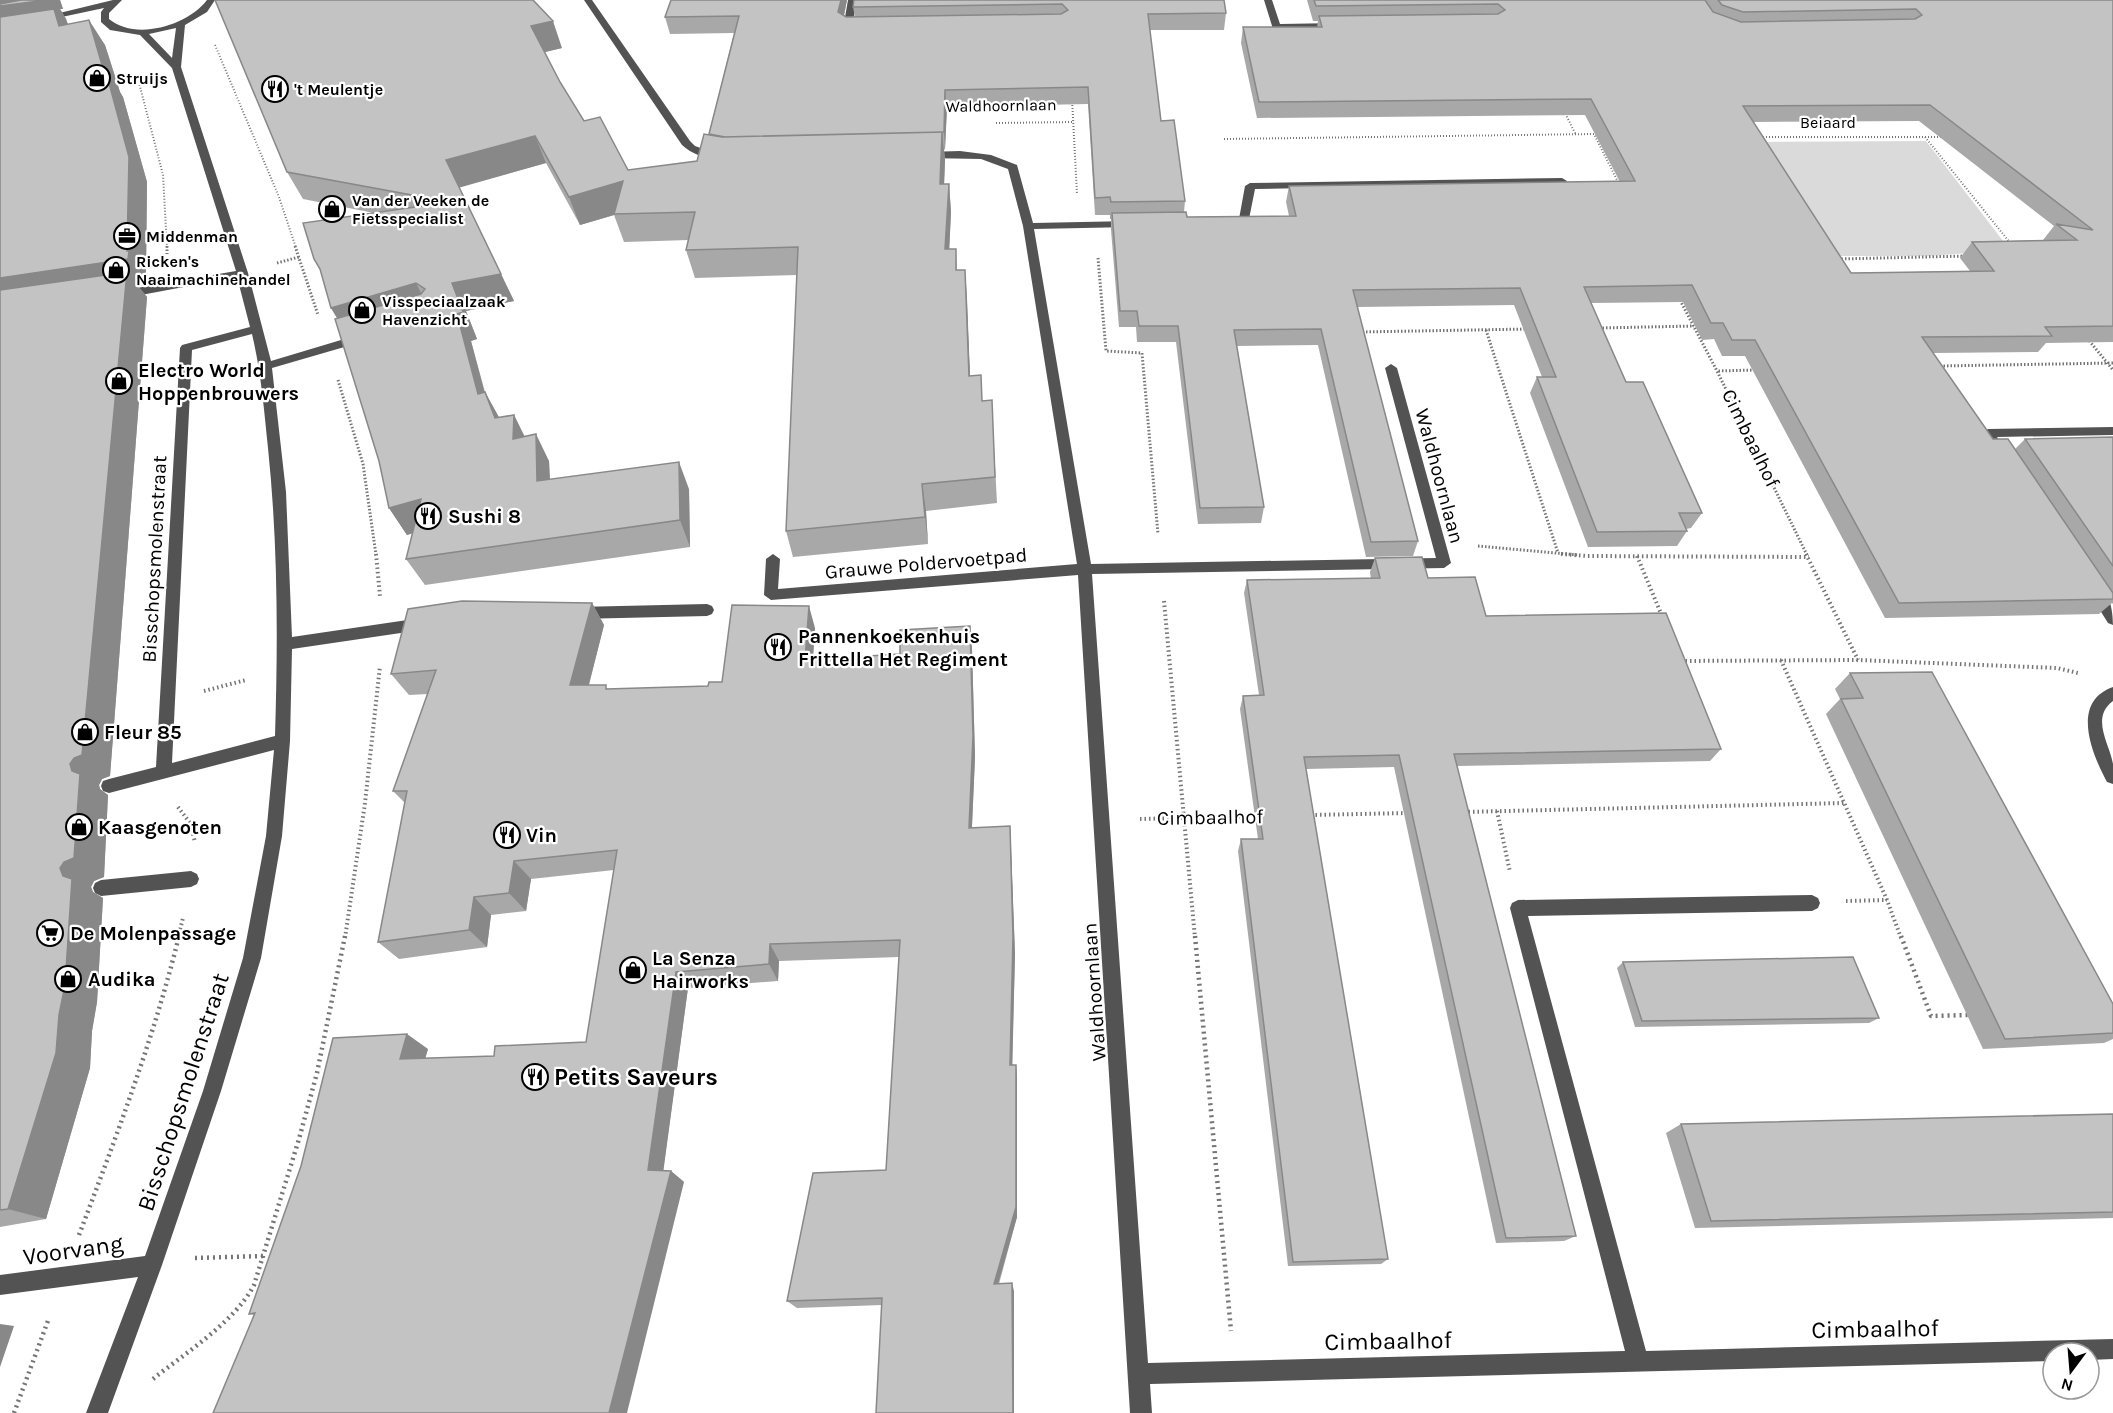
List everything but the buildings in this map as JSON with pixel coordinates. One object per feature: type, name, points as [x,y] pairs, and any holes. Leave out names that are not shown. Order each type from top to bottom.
[{"type":"street","points":[[588,0],[686,143],[691,148],[712,157],[729,159]]},
{"type":"street","points":[[852,0],[848,29],[860,29]]},
{"type":"street","points":[[1268,0],[1276,27],[1344,26]]},
{"type":"street","points":[[38,19],[116,1]]},
{"type":"street","points":[[106,24],[103,16],[116,1]]},
{"type":"street","points":[[95,26],[106,24],[124,31],[142,32],[181,24],[213,3]]},
{"type":"street","name":"Bisschopsmolenstraat","points":[[97,1413],[152,1265],[212,1091],[252,958],[274,836],[282,741],[285,644],[279,492],[266,366],[242,273],[176,67],[181,24]]},
{"type":"street","name":"Bisschopsmolenstraat","points":[[142,32],[176,67]]},
{"type":"street","name":"Waldhoornlaan","points":[[917,155],[982,154],[998,158],[1013,167],[1028,226],[1086,569],[1141,1413]]},
{"type":"street","points":[[1221,222],[1244,222],[1250,186],[1562,181]]},
{"type":"street","points":[[1028,226],[1141,224]]},
{"type":"street","points":[[112,296],[242,273]]},
{"type":"street","name":"Bisschopsmolenstraat","points":[[164,772],[186,348],[257,329]]},
{"type":"street","points":[[266,366],[374,334]]},
{"type":"street","name":"Waldhoornlaan","points":[[1086,569],[1444,563],[1391,368]]},
{"type":"street","points":[[2008,463],[1988,433],[2113,431]]},
{"type":"street","name":"Grauwe Poldervoetpad","points":[[773,559],[771,595],[1086,569]]},
{"type":"street","points":[[2087,580],[2113,619]]},
{"type":"street","points":[[563,613],[707,610]]},
{"type":"street","points":[[285,644],[435,622]]},
{"type":"street","points":[[2113,693],[2108,696],[2096,713],[2095,734],[2101,757],[2113,777]]},
{"type":"street","points":[[109,786],[282,741]]},
{"type":"street","points":[[101,888],[191,879]]},
{"type":"street","points":[[1638,1361],[1518,908],[1812,903]]},
{"type":"street","name":"Voorvang","points":[[0,1285],[152,1265]]},
{"type":"street","name":"Cimbaalhof","points":[[1138,1374],[2113,1349]]},
{"type":"path","points":[[124,31],[153,129],[163,176],[167,288]]},
{"type":"path","name":"Waldhoornlaan","points":[[1071,89],[1079,225]]},
{"type":"path","points":[[1561,105],[1576,135]]},
{"type":"path","name":"Waldhoornlaan","points":[[992,123],[1073,122]]},
{"type":"path","points":[[1594,134],[1605,134]]},
{"type":"path","name":"Beiaard","points":[[1760,137],[1949,137]]},
{"type":"path","points":[[1925,137],[2013,246]]},
{"type":"path","points":[[1096,224],[1106,351],[1142,353],[1235,1370]]},
{"type":"path","points":[[1831,260],[1973,256]]},
{"type":"path","points":[[1590,328],[1694,326]]},
{"type":"path","points":[[1351,332],[1532,329]]},
{"type":"path","points":[[1486,330],[1558,553]]},
{"type":"path","points":[[2086,336],[2113,370]]},
{"type":"path","points":[[1936,366],[2113,363]]},
{"type":"path","name":"Cimbaalhof","points":[[1763,370],[1717,371],[1858,660]]},
{"type":"path","points":[[1438,543],[1558,553],[1637,556],[1809,557]]},
{"type":"path","points":[[1637,556],[1663,619]]},
{"type":"path","points":[[1781,660],[1887,900],[1931,1016],[1976,1015]]},
{"type":"path","points":[[1680,661],[1858,660],[2057,668],[2080,673]]},
{"type":"path","points":[[168,700],[285,670]]},
{"type":"path","points":[[14,1413],[131,1095],[172,966],[191,879],[194,833],[187,815],[165,789],[164,772]]},
{"type":"path","points":[[1462,812],[1844,803]]},
{"type":"path","points":[[1497,811],[1518,908]]},
{"type":"path","points":[[1300,815],[1416,813]]},
{"type":"path","name":"Cimbaalhof","points":[[1102,820],[1265,816]]},
{"type":"path","points":[[152,1265],[190,1258],[263,1256]]},
{"type":"shaded area","points":[[1926,141],[2010,250],[1929,256],[1832,256],[1756,142]]},
{"type":"place","name":"Struijs","points":[[97,78]]},
{"type":"place","name":"'t Meulentje","points":[[275,89]]},
{"type":"place","name":"Van der Veeken de Fietsspecialist","points":[[332,209]]},
{"type":"place","name":"Middenman","points":[[127,236]]},
{"type":"place","name":"Ricken's Naaimachinehandel","points":[[116,270]]},
{"type":"place","name":"Visspeciaalzaak Havenzicht","points":[[362,310]]},
{"type":"place","name":"Electro World Hoppenbrouwers","points":[[119,381]]},
{"type":"place","name":"Sushi 8","points":[[428,516]]},
{"type":"place","name":"Pannenkoekenhuis Frittella Het Regiment","points":[[778,647]]},
{"type":"place","name":"Fleur 85","points":[[85,732]]},
{"type":"place","name":"Kaasgenoten","points":[[79,827]]},
{"type":"place","name":"Vin","points":[[507,835]]},
{"type":"place","name":"De Molenpassage","points":[[50,933]]},
{"type":"place","name":"La Senza Hairworks","points":[[633,970]]},
{"type":"place","name":"Audika","points":[[68,979]]},
{"type":"place","name":"Petits Saveurs","points":[[535,1077]]}]
